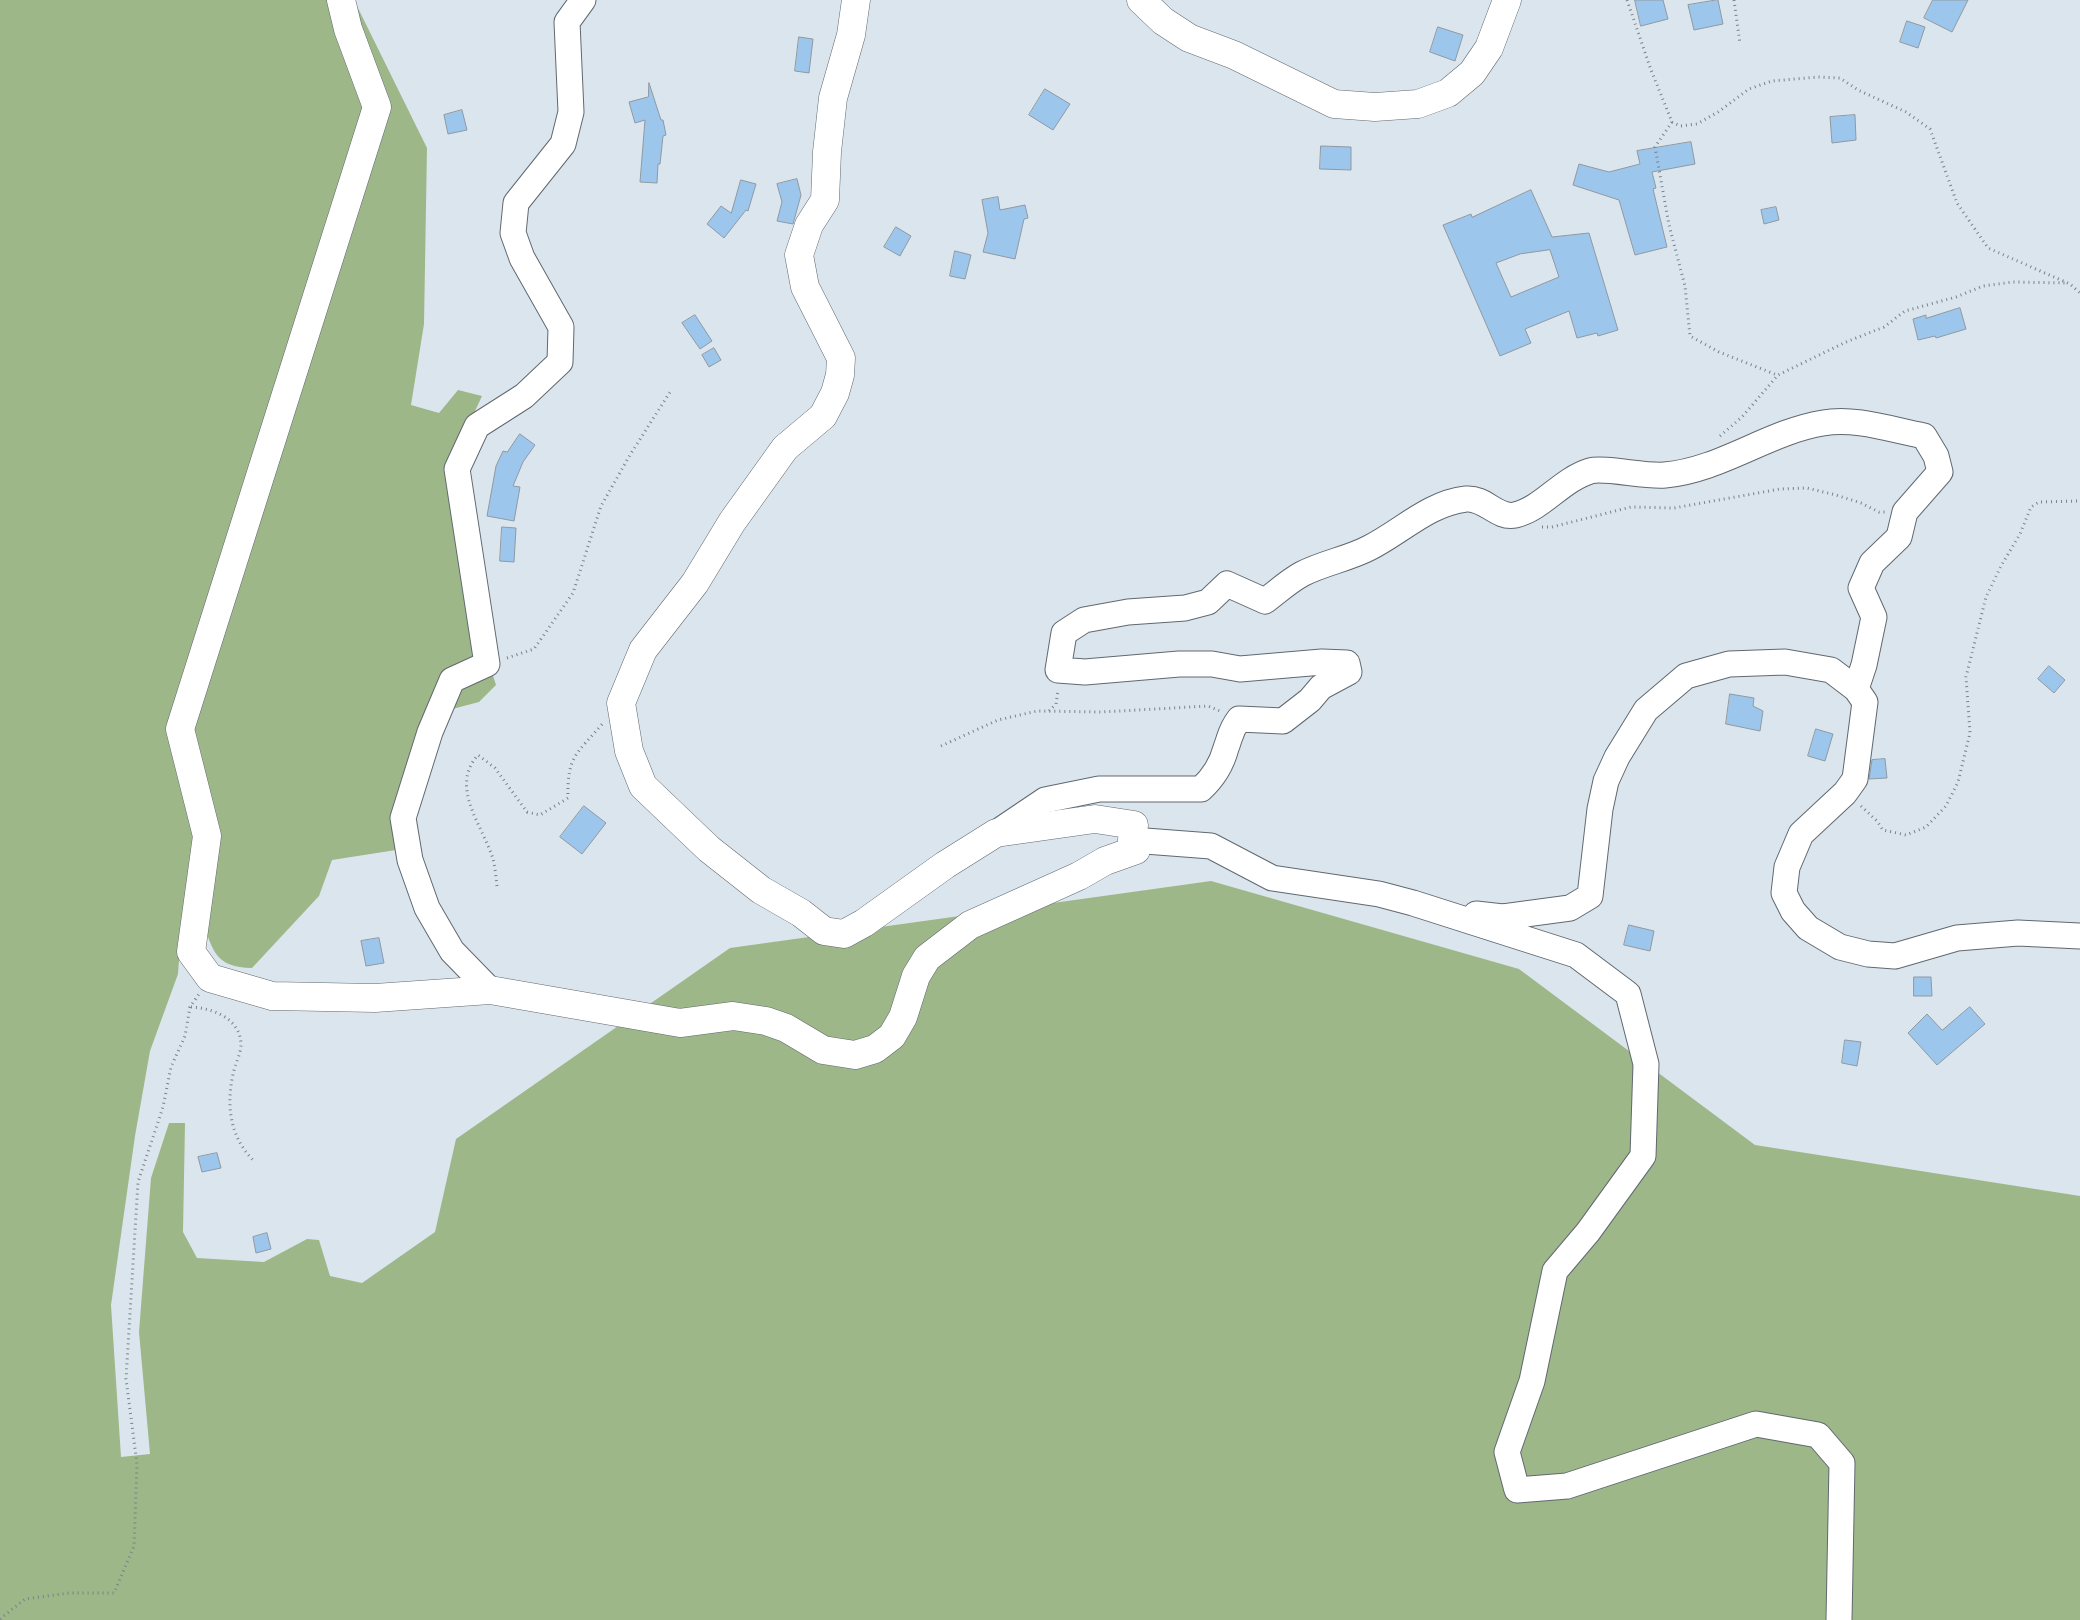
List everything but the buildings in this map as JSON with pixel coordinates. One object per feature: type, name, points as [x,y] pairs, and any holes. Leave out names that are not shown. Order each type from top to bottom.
[{"type":"main road","points":[[341,0],[348,29],[377,107],[180,729],[207,836],[191,952],[210,978],[272,996],[375,998],[490,990],[680,1023],[733,1016],[766,1021],[786,1028],[823,1050],[855,1055],[875,1049],[892,1036],[903,1017],[916,976],[927,958],[963,930],[970,925],[1079,876],[1105,861],[1136,850],[1132,840],[1134,826],[1095,819],[996,833],[945,866],[864,924],[844,934],[824,931],[801,913],[762,890],[709,849],[643,786],[629,751],[621,703],[643,650],[695,583],[732,522],[785,448],[823,416],[835,393],[840,375],[841,358],[806,287],[799,255],[809,225],[825,200],[827,152],[833,98],[851,36],[856,0]]},
{"type":"main road","points":[[1141,0],[1163,21],[1189,38],[1234,55],[1334,104],[1375,107],[1418,104],[1448,93],[1472,73],[1489,48],[1507,0]]},
{"type":"street","points":[[347,0],[348,29]]},
{"type":"street","points":[[490,990],[452,951],[427,908],[410,860],[403,818],[430,732],[452,680],[487,664],[457,469],[477,426],[524,396],[560,362],[561,326],[522,258],[512,234],[516,203],[563,144],[571,112],[567,22],[583,0]]},
{"type":"street","points":[[996,833],[1044,800],[1099,789],[1201,789],[1213,778],[1226,749],[1230,731],[1239,719],[1283,721],[1310,700],[1321,686],[1349,672],[1347,663],[1322,662],[1240,669],[1212,664],[1179,664],[1085,672],[1058,670],[1064,633],[1084,620],[1128,612],[1185,608],[1208,602],[1227,584],[1265,601],[1302,574],[1366,550],[1441,505],[1468,498],[1487,504],[1501,514],[1513,516],[1526,511],[1567,481],[1591,470],[1665,475],[1714,463],[1797,429],[1824,422],[1862,424],[1924,436],[1936,456],[1940,472],[1906,512],[1899,537],[1872,563],[1861,588],[1874,617],[1864,665],[1856,689]]},
{"type":"street","points":[[1428,909],[1503,917],[1570,908],[1590,896],[1600,809],[1610,773],[1617,757],[1646,710],[1686,676],[1729,664],[1785,662],[1831,670],[1856,689],[1865,702],[1855,779],[1845,793],[1800,834],[1787,867],[1784,893],[1793,911],[1808,928],[1840,947],[1868,954],[1895,956],[1957,938],[2018,933],[2080,936]]},
{"type":"street","points":[[1132,840],[1211,846],[1272,878],[1379,894],[1428,909],[1576,955],[1628,994],[1646,1064],[1643,1156],[1588,1232],[1555,1271],[1532,1381],[1507,1452],[1517,1490],[1567,1486],[1756,1424],[1818,1436],[1842,1463],[1839,1620]]},
{"type":"path","points":[[1627,0],[1650,70],[1672,122],[1680,126],[1698,124],[1749,89],[1772,81],[1818,77],[1840,78],[1858,90],[1906,112],[1930,129],[1957,203],[1988,248],[2070,284],[2080,293]]},
{"type":"path","points":[[1734,0],[1740,44]]},
{"type":"path","points":[[1672,122],[1655,147],[1669,225],[1685,286],[1690,336],[1719,352],[1778,375]]},
{"type":"path","points":[[1717,439],[1742,417],[1778,375],[1846,342],[1884,327],[1905,311],[1956,297],[1983,286],[2013,282],[2070,284]]},
{"type":"path","points":[[487,664],[534,649],[573,593],[601,506],[630,455],[670,392]]},
{"type":"path","points":[[1513,516],[1530,528],[1552,527],[1630,507],[1674,508],[1780,489],[1807,488],[1862,503],[1879,512],[1906,512]]},
{"type":"path","points":[[1845,793],[1877,821],[1883,830],[1906,835],[1926,827],[1946,806],[1958,782],[1970,734],[1966,677],[1986,597],[2001,566],[2020,534],[2031,506],[2039,502],[2080,501]]},
{"type":"path","points":[[497,886],[493,859],[471,813],[467,784],[469,764],[478,755],[496,768],[527,812],[540,815],[568,798],[567,777],[572,757],[621,703]]},
{"type":"path","points":[[941,746],[998,720],[1037,711],[1102,712],[1208,706],[1239,719]]},
{"type":"path","points":[[0,1619],[25,1599],[69,1593],[114,1594],[134,1546],[137,1464],[126,1379],[132,1252],[138,1182],[163,1107],[171,1067],[186,1036],[190,1007],[210,978]]},
{"type":"path","points":[[190,1007],[208,1008],[234,1023],[241,1044],[232,1075],[229,1113],[233,1131],[243,1150],[255,1162]]},
{"type":"green space","points":[[0,0],[354,0],[427,148],[424,324],[411,405],[439,413],[458,390],[482,396],[445,476],[466,593],[496,685],[479,702],[422,717],[396,850],[332,860],[319,896],[252,968],[230,965],[223,961],[213,949],[202,921],[182,919],[178,974],[150,1051],[135,1136],[111,1305],[121,1457],[150,1454],[139,1332],[151,1178],[169,1123],[185,1123],[183,1232],[197,1258],[264,1262],[307,1239],[319,1240],[330,1276],[362,1283],[435,1232],[456,1139],[730,948],[1211,881],[1519,969],[1755,1145],[2080,1196],[2080,1620],[0,1620]]}]
